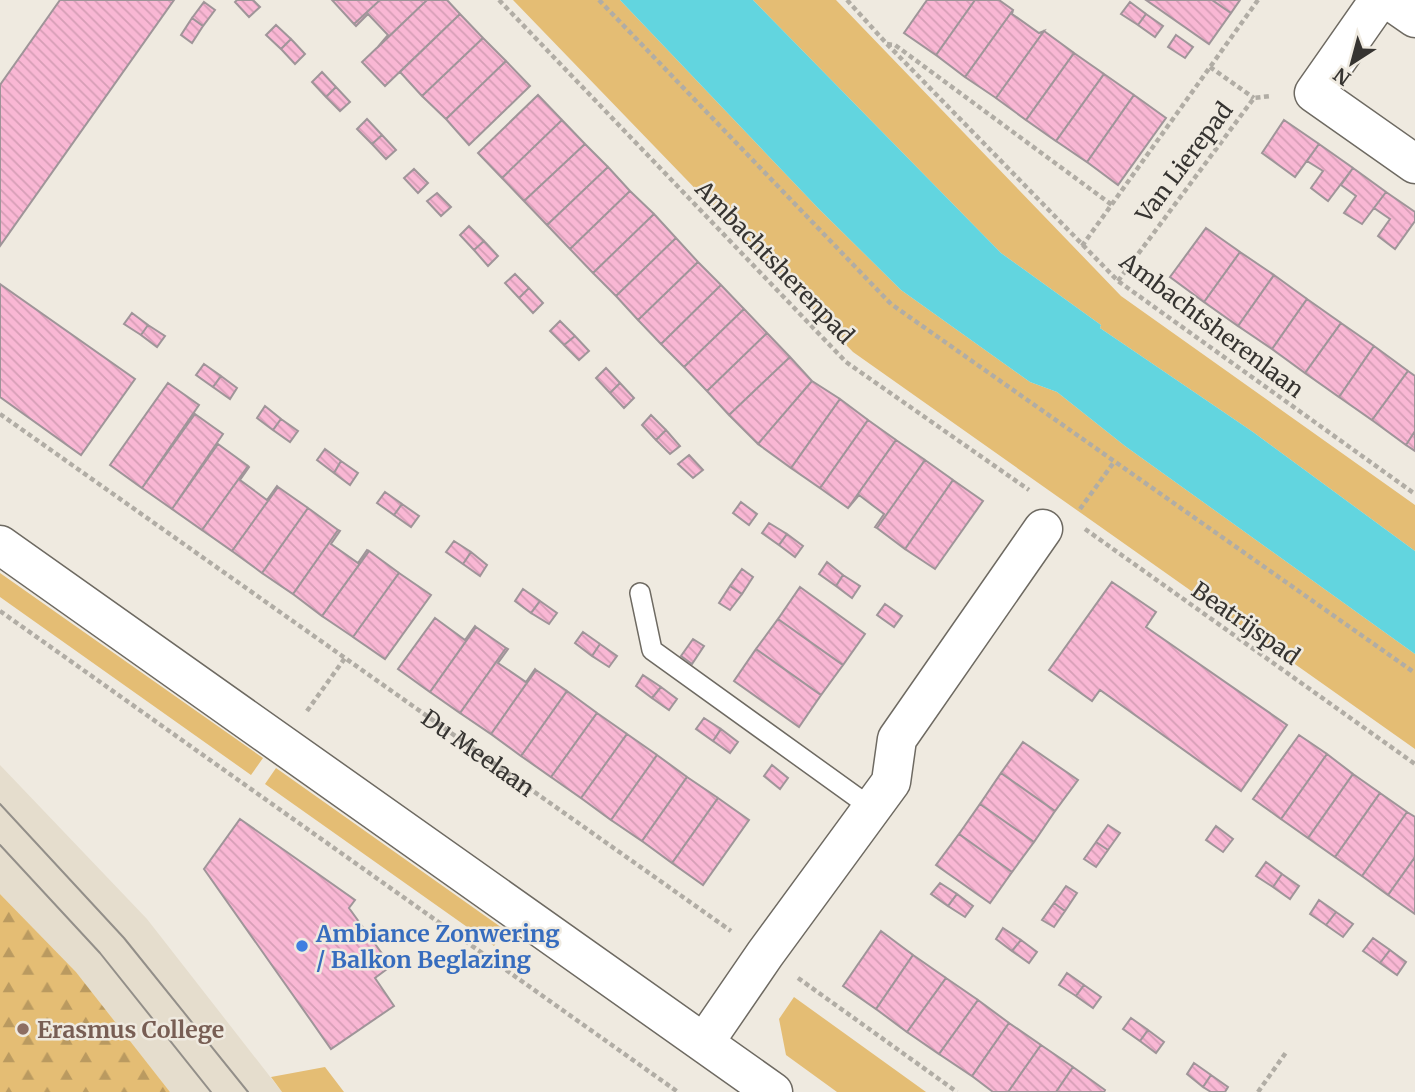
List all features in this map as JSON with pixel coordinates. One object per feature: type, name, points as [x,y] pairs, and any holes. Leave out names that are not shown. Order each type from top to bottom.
[{"type":"street","points":[[1379,0],[1314,93],[1415,164]]},
{"type":"street","points":[[1389,0],[1415,18]]},
{"type":"street","points":[[704,1043],[765,954],[891,782],[897,738],[1039,512]]},
{"type":"street","points":[[0,545],[774,1092]]},
{"type":"lane","points":[[640,593],[652,650],[873,808]]},
{"type":"path","name":"Ambachtsherenpad","points":[[499,0],[846,362],[1039,512]]},
{"type":"path","points":[[599,0],[891,304],[1415,673]]},
{"type":"path","name":"Ambachtsherenlaan","points":[[847,0],[1118,281],[1415,494]]},
{"type":"path","name":"Van Lierepad","points":[[1082,246],[1258,0]]},
{"type":"path","name":"Ambachtsherenlaan","points":[[887,44],[895,45],[1112,205]]},
{"type":"path","name":"Van Lierepad","points":[[1210,67],[1254,98],[1314,93]]},
{"type":"path","name":"Van Lierepad","points":[[1118,281],[1254,98]]},
{"type":"path","name":"Du Meelaan","points":[[0,414],[957,1092]]},
{"type":"path","points":[[1079,511],[1114,462]]},
{"type":"path","name":"Beatrijspad","points":[[1083,528],[1415,764]]},
{"type":"path","points":[[0,611],[678,1092]]},
{"type":"path","points":[[1258,1092],[1287,1051]]},
{"type":"shaded area","points":[[0,765],[147,919],[282,1092],[170,1092],[76,972],[0,894]]},
{"type":"green space","points":[[513,0],[620,0],[818,208],[901,290],[1030,382],[1057,392],[1125,446],[1415,654],[1415,749],[853,352]]},
{"type":"green space","points":[[753,0],[836,0],[1121,296],[1415,505],[1415,551],[1253,432],[1100,328],[1101,325],[1001,253]]},
{"type":"green space","points":[[0,573],[263,758],[251,775],[0,597]]},
{"type":"green space","points":[[276,768],[505,930],[494,946],[265,784]]},
{"type":"green space","points":[[0,894],[76,972],[170,1092],[0,1092]]},
{"type":"green space","points":[[794,997],[926,1092],[837,1092],[786,1055],[779,1019]]},
{"type":"green space","points":[[325,1067],[344,1092],[282,1092],[271,1077]]},
{"type":"water","points":[[620,0],[753,0],[1001,253],[1101,325],[1100,328],[1253,432],[1415,551],[1415,654],[1125,446],[1057,392],[1030,382],[901,290],[818,208]]},
{"type":"building","points":[[60,0],[174,0],[0,246],[0,85]]},
{"type":"building","points":[[253,0],[260,7],[249,17],[235,2]]},
{"type":"building","points":[[332,0],[380,0],[354,24]]},
{"type":"building","points":[[380,0],[427,0],[377,48],[388,35],[368,14],[356,26],[354,24]]},
{"type":"building","points":[[427,0],[447,0],[460,14],[385,86],[362,62]]},
{"type":"building","points":[[927,0],[975,0],[936,55],[904,33]]},
{"type":"building","points":[[975,0],[999,0],[1013,10],[965,77],[936,55]]},
{"type":"building","points":[[1146,0],[1212,0],[1231,13],[1209,44]]},
{"type":"building","points":[[1212,0],[1240,0],[1231,13]]},
{"type":"building","points":[[204,2],[215,10],[203,26],[192,18]]},
{"type":"building","points":[[1130,2],[1146,14],[1138,25],[1121,14]]},
{"type":"building","points":[[1013,10],[1012,14],[1039,33],[1044,31],[996,98],[965,77]]},
{"type":"building","points":[[460,14],[483,38],[422,96],[400,72]]},
{"type":"building","points":[[1146,14],[1163,26],[1155,37],[1138,25]]},
{"type":"building","points":[[192,18],[203,26],[192,43],[181,35]]},
{"type":"building","points":[[276,25],[291,39],[281,49],[266,35]]},
{"type":"building","points":[[1044,31],[1074,53],[1026,120],[996,98]]},
{"type":"building","points":[[1176,35],[1193,47],[1185,58],[1168,47]]},
{"type":"building","points":[[483,38],[506,61],[446,119],[422,96]]},
{"type":"building","points":[[291,39],[305,54],[295,64],[281,49]]},
{"type":"building","points":[[1074,53],[1104,74],[1056,141],[1026,120]]},
{"type":"building","points":[[506,61],[530,86],[469,145],[446,119]]},
{"type":"building","points":[[322,72],[336,87],[326,97],[312,82]]},
{"type":"building","points":[[1104,74],[1134,95],[1087,162],[1056,141]]},
{"type":"building","points":[[336,87],[350,102],[340,111],[326,97]]},
{"type":"building","points":[[538,95],[562,120],[502,178],[478,153]]},
{"type":"building","points":[[1134,95],[1166,118],[1118,185],[1087,162]]},
{"type":"building","points":[[367,119],[382,135],[372,144],[357,129]]},
{"type":"building","points":[[562,120],[585,144],[524,201],[502,178]]},
{"type":"building","points":[[1284,120],[1319,144],[1295,177],[1262,153]]},
{"type":"building","points":[[382,135],[396,150],[386,159],[372,144]]},
{"type":"building","points":[[585,144],[608,167],[547,225],[524,201]]},
{"type":"building","points":[[1319,144],[1353,168],[1328,201],[1311,188],[1323,171],[1307,161]]},
{"type":"building","points":[[608,167],[630,191],[570,249],[547,225]]},
{"type":"building","points":[[1353,168],[1386,192],[1362,224],[1344,213],[1356,196],[1341,185]]},
{"type":"building","points":[[414,169],[428,183],[418,193],[404,178]]},
{"type":"building","points":[[630,191],[654,214],[593,273],[570,249]]},
{"type":"building","points":[[1386,192],[1415,212],[1415,221],[1395,249],[1378,236],[1390,219],[1374,208]]},
{"type":"building","points":[[437,193],[451,207],[441,216],[427,201]]},
{"type":"building","points":[[654,214],[676,238],[616,296],[593,273]]},
{"type":"building","points":[[469,226],[484,241],[474,250],[460,235]]},
{"type":"building","points":[[1206,228],[1240,252],[1204,302],[1170,277]]},
{"type":"building","points":[[676,238],[698,262],[638,320],[616,296]]},
{"type":"building","points":[[484,241],[498,256],[488,266],[474,250]]},
{"type":"building","points":[[1240,252],[1274,275],[1238,326],[1204,302]]},
{"type":"building","points":[[698,262],[721,285],[661,344],[638,320]]},
{"type":"building","points":[[515,274],[529,288],[519,298],[505,283]]},
{"type":"building","points":[[1274,275],[1307,299],[1272,349],[1238,326]]},
{"type":"building","points":[[0,284],[135,379],[81,455],[0,397]]},
{"type":"building","points":[[721,285],[744,309],[684,367],[661,344]]},
{"type":"building","points":[[529,288],[543,303],[533,313],[519,298]]},
{"type":"building","points":[[1307,299],[1341,323],[1305,373],[1272,349]]},
{"type":"building","points":[[744,309],[767,333],[707,391],[684,367]]},
{"type":"building","points":[[132,313],[148,325],[141,335],[124,324]]},
{"type":"building","points":[[560,321],[575,336],[564,345],[550,331]]},
{"type":"building","points":[[1341,323],[1374,346],[1339,397],[1305,373]]},
{"type":"building","points":[[148,325],[165,336],[157,347],[141,335]]},
{"type":"building","points":[[767,333],[790,357],[729,415],[707,391]]},
{"type":"building","points":[[575,336],[589,351],[579,360],[564,345]]},
{"type":"building","points":[[1374,346],[1408,371],[1372,420],[1339,397]]},
{"type":"building","points":[[790,357],[812,381],[758,444],[729,415]]},
{"type":"building","points":[[204,364],[221,376],[213,387],[196,375]]},
{"type":"building","points":[[606,368],[620,383],[610,393],[596,378]]},
{"type":"building","points":[[1408,371],[1415,376],[1415,431],[1406,445],[1372,420]]},
{"type":"building","points":[[221,376],[237,388],[230,399],[213,387]]},
{"type":"building","points":[[812,381],[840,399],[791,468],[758,444]]},
{"type":"building","points":[[168,383],[199,405],[142,488],[110,465]]},
{"type":"building","points":[[620,383],[634,398],[624,408],[610,393]]},
{"type":"building","points":[[840,399],[868,420],[820,488],[791,468]]},
{"type":"building","points":[[265,406],[281,419],[273,430],[257,418]]},
{"type":"building","points":[[195,414],[223,434],[172,509],[142,488]]},
{"type":"building","points":[[651,415],[666,430],[656,440],[642,425]]},
{"type":"building","points":[[281,419],[298,431],[290,442],[273,430]]},
{"type":"building","points":[[868,420],[896,440],[848,508],[820,488]]},
{"type":"building","points":[[666,430],[680,446],[670,454],[656,440]]},
{"type":"building","points":[[1415,431],[1415,451],[1406,445]]},
{"type":"building","points":[[896,440],[925,460],[877,528],[875,527],[884,514],[859,495],[848,508]]},
{"type":"building","points":[[218,444],[248,466],[202,530],[172,509]]},
{"type":"building","points":[[325,449],[341,461],[334,473],[317,460]]},
{"type":"building","points":[[689,455],[703,470],[693,478],[678,464]]},
{"type":"building","points":[[925,460],[953,480],[905,549],[877,528]]},
{"type":"building","points":[[341,461],[358,473],[350,485],[334,473]]},
{"type":"building","points":[[248,466],[240,480],[267,500],[278,487],[232,551],[202,530]]},
{"type":"building","points":[[953,480],[983,501],[935,569],[905,549]]},
{"type":"building","points":[[278,487],[308,508],[262,573],[232,551]]},
{"type":"building","points":[[385,492],[402,504],[394,515],[377,503]]},
{"type":"building","points":[[741,502],[757,514],[749,525],[733,513]]},
{"type":"building","points":[[402,504],[419,516],[411,527],[394,515]]},
{"type":"building","points":[[308,508],[338,530],[293,594],[262,573]]},
{"type":"building","points":[[769,523],[787,534],[779,545],[762,533]]},
{"type":"building","points":[[338,530],[340,531],[331,544],[358,563],[367,550],[369,551],[322,616],[293,594]]},
{"type":"building","points":[[787,534],[803,546],[795,557],[779,545]]},
{"type":"building","points":[[454,541],[471,552],[463,564],[446,552]]},
{"type":"building","points":[[369,551],[399,573],[353,637],[322,616]]},
{"type":"building","points":[[471,552],[487,565],[480,576],[463,564]]},
{"type":"building","points":[[827,562],[843,575],[836,586],[819,574]]},
{"type":"building","points":[[742,569],[753,577],[742,594],[730,586]]},
{"type":"building","points":[[399,573],[431,595],[385,659],[353,637]]},
{"type":"building","points":[[843,575],[860,586],[852,598],[836,586]]},
{"type":"building","points":[[1112,582],[1156,612],[1146,627],[1287,725],[1241,791],[1100,690],[1092,701],[1049,670]]},
{"type":"building","points":[[730,586],[742,594],[730,610],[719,603]]},
{"type":"building","points":[[800,587],[865,634],[843,665],[778,619]]},
{"type":"building","points":[[523,589],[540,601],[531,613],[515,601]]},
{"type":"building","points":[[540,601],[557,613],[549,624],[531,613]]},
{"type":"building","points":[[885,604],[902,616],[894,627],[877,615]]},
{"type":"building","points":[[435,618],[465,640],[476,627],[430,692],[398,669]]},
{"type":"building","points":[[778,619],[843,665],[821,695],[756,649]]},
{"type":"building","points":[[476,627],[506,648],[460,713],[430,692]]},
{"type":"building","points":[[583,632],[600,644],[592,656],[575,643]]},
{"type":"building","points":[[693,639],[704,646],[692,664],[681,656]]},
{"type":"building","points":[[600,644],[617,656],[609,667],[592,656]]},
{"type":"building","points":[[506,648],[508,649],[498,663],[526,682],[536,670],[491,734],[460,713]]},
{"type":"building","points":[[756,649],[821,695],[799,727],[734,681]]},
{"type":"building","points":[[536,670],[567,691],[521,756],[491,734]]},
{"type":"building","points":[[643,675],[661,687],[652,698],[636,686]]},
{"type":"building","points":[[661,687],[677,699],[669,710],[652,698]]},
{"type":"building","points":[[567,691],[597,713],[551,777],[521,756]]},
{"type":"building","points":[[597,713],[627,734],[581,798],[551,777]]},
{"type":"building","points":[[704,718],[721,729],[713,741],[696,729]]},
{"type":"building","points":[[721,729],[738,742],[730,753],[713,741]]},
{"type":"building","points":[[627,734],[657,755],[611,820],[581,798]]},
{"type":"building","points":[[1299,735],[1327,754],[1281,819],[1253,799]]},
{"type":"building","points":[[1023,742],[1078,780],[1055,811],[1001,773]]},
{"type":"building","points":[[1327,754],[1353,774],[1308,838],[1281,819]]},
{"type":"building","points":[[657,755],[687,777],[642,841],[611,820]]},
{"type":"building","points":[[772,765],[788,778],[780,789],[764,776]]},
{"type":"building","points":[[1001,773],[1055,811],[1034,842],[980,804]]},
{"type":"building","points":[[1353,774],[1380,793],[1335,857],[1308,838]]},
{"type":"building","points":[[687,777],[718,798],[672,863],[642,841]]},
{"type":"building","points":[[1380,793],[1407,812],[1362,876],[1335,857]]},
{"type":"building","points":[[718,798],[749,820],[703,885],[672,863]]},
{"type":"building","points":[[980,804],[1034,842],[1012,872],[959,834]]},
{"type":"building","points":[[1407,812],[1415,817],[1415,857],[1388,895],[1362,876]]},
{"type":"building","points":[[240,819],[355,900],[349,908],[391,966],[375,978],[394,1006],[331,1049],[204,869]]},
{"type":"building","points":[[1108,825],[1120,833],[1108,850],[1096,842]]},
{"type":"building","points":[[1216,826],[1233,839],[1223,852],[1206,840]]},
{"type":"building","points":[[959,834],[1012,872],[990,903],[936,865]]},
{"type":"building","points":[[1096,842],[1108,850],[1096,867],[1084,859]]},
{"type":"building","points":[[1415,857],[1415,914],[1388,895]]},
{"type":"building","points":[[1266,862],[1282,874],[1273,887],[1256,876]]},
{"type":"building","points":[[1282,874],[1299,886],[1290,899],[1273,887]]},
{"type":"building","points":[[940,883],[957,894],[948,906],[931,894]]},
{"type":"building","points":[[1066,886],[1077,893],[1065,911],[1054,903]]},
{"type":"building","points":[[957,894],[973,906],[965,917],[948,906]]},
{"type":"building","points":[[1319,900],[1336,912],[1326,925],[1310,914]]},
{"type":"building","points":[[1054,903],[1065,911],[1054,927],[1042,920]]},
{"type":"building","points":[[1336,912],[1353,924],[1343,937],[1326,925]]},
{"type":"building","points":[[1003,928],[1021,940],[1012,951],[996,939]]},
{"type":"building","points":[[881,931],[913,955],[876,1009],[843,986]]},
{"type":"building","points":[[1373,938],[1390,950],[1380,963],[1363,951]]},
{"type":"building","points":[[1021,940],[1037,952],[1029,963],[1012,951]]},
{"type":"building","points":[[1390,950],[1406,962],[1397,975],[1380,963]]},
{"type":"building","points":[[913,955],[946,978],[907,1032],[876,1009]]},
{"type":"building","points":[[1067,973],[1084,985],[1076,996],[1059,985]]},
{"type":"building","points":[[946,978],[978,1000],[939,1054],[907,1032]]},
{"type":"building","points":[[1084,985],[1101,997],[1093,1008],[1076,996]]},
{"type":"building","points":[[978,1000],[1009,1023],[972,1076],[939,1054]]},
{"type":"building","points":[[1131,1018],[1148,1030],[1140,1041],[1123,1029]]},
{"type":"building","points":[[1009,1023],[1041,1045],[1008,1092],[993,1092],[972,1076]]},
{"type":"building","points":[[1148,1030],[1164,1042],[1156,1053],[1140,1041]]},
{"type":"building","points":[[1041,1045],[1073,1067],[1056,1092],[1008,1092]]},
{"type":"building","points":[[1194,1063],[1211,1075],[1203,1087],[1187,1074]]},
{"type":"building","points":[[1073,1067],[1105,1090],[1104,1092],[1056,1092]]},
{"type":"building","points":[[1211,1075],[1228,1087],[1225,1092],[1211,1092],[1203,1087]]},
{"type":"tram line","points":[[0,804],[124,938],[248,1092]]},
{"type":"tram line","points":[[0,845],[100,953],[211,1092]]},
{"type":"place","name":"Ambiance Zonwering / Balkon Beglazing","points":[[302,946]]},
{"type":"place","name":"Erasmus College","points":[[23,1029]]}]
